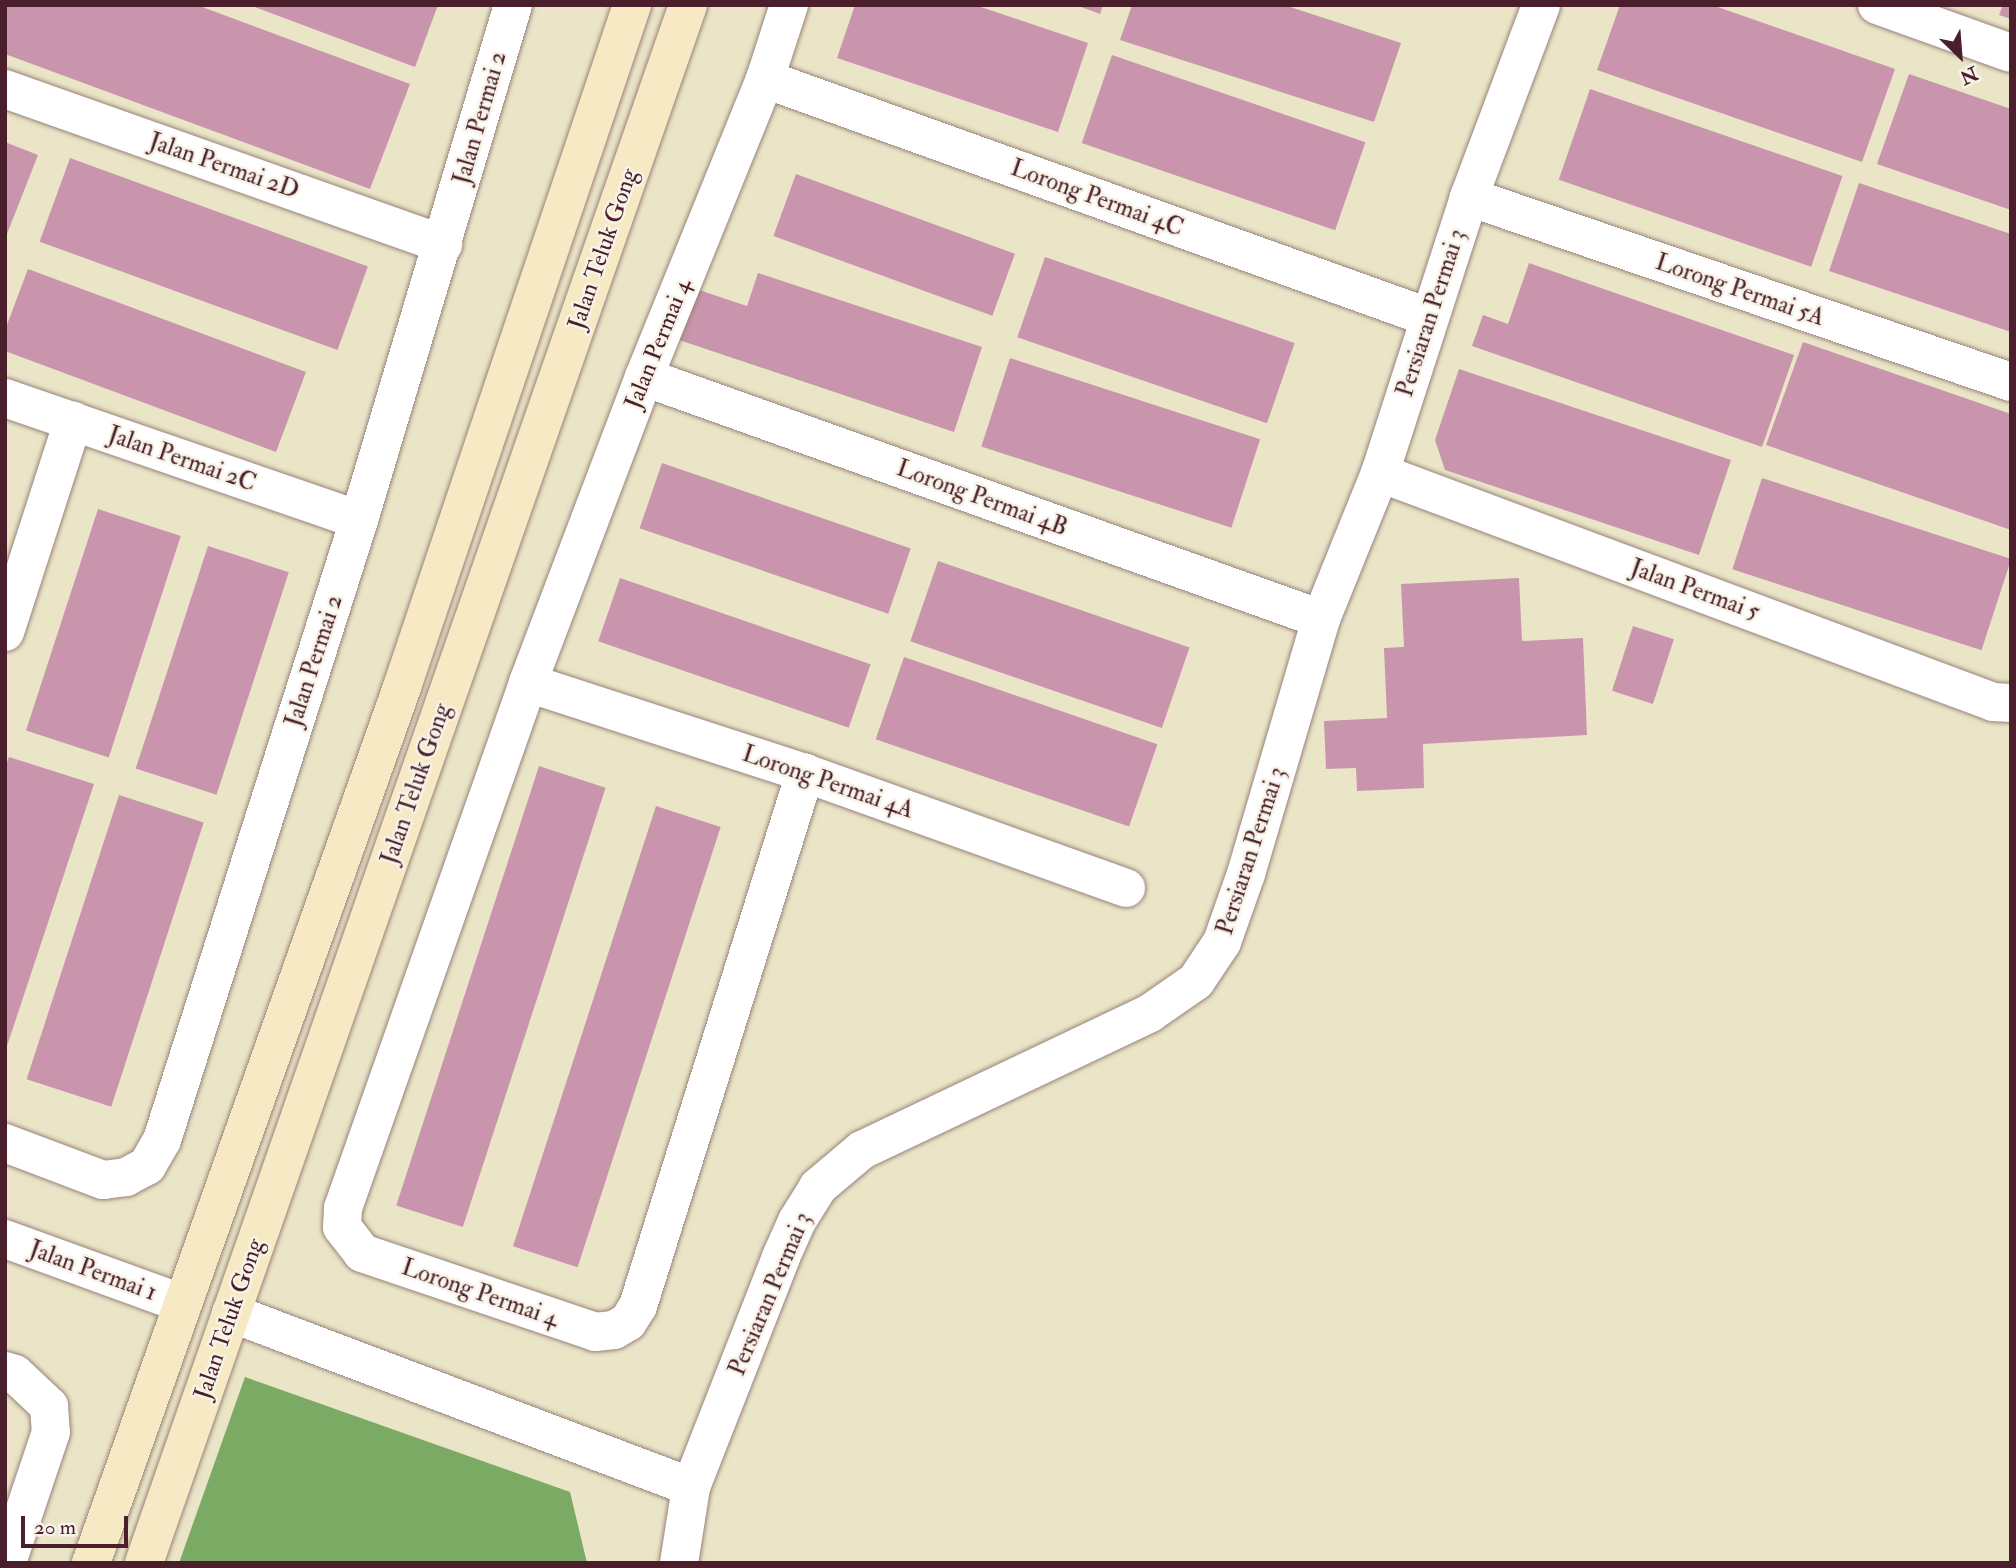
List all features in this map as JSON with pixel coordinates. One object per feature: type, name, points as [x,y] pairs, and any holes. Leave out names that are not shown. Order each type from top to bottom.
[{"type":"main road","name":"Jalan Teluk Gong","points":[[91,1563],[181,1303],[402,687],[632,5]]},
{"type":"main road","name":"Jalan Teluk Gong","points":[[144,1563],[688,5]]},
{"type":"street","name":"Jalan Permai 2","points":[[5,1143],[103,1180],[126,1178],[147,1166],[157,1149],[359,520],[513,5]]},
{"type":"street","name":"Jalan Permai 4","points":[[528,682],[644,377],[765,79],[789,5]]},
{"type":"street","name":"Persiaran Permai 3","points":[[679,1563],[691,1487],[781,1257],[797,1221],[818,1187],[862,1150],[1150,1013],[1196,981],[1222,942],[1246,874],[1321,619],[1380,473],[1428,317],[1469,197],[1541,5]]},
{"type":"street","points":[[1877,5],[2011,54]]},
{"type":"street","name":"Lorong Permai 4C","points":[[765,79],[1428,317]]},
{"type":"street","name":"Jalan Permai 2D","points":[[5,89],[443,244]]},
{"type":"street","name":"Lorong Permai 5A","points":[[1469,197],[2011,382]]},
{"type":"street","name":"Lorong Permai 4B","points":[[644,377],[1321,619]]},
{"type":"street","name":"Jalan Permai 2C","points":[[5,398],[359,520]]},
{"type":"street","points":[[5,632],[74,421]]},
{"type":"street","name":"Jalan Permai 5","points":[[1380,473],[1993,702],[2011,703]]},
{"type":"street","name":"Lorong Permai 4A","points":[[528,682],[805,773],[1126,888]]},
{"type":"street","name":"Lorong Permai 4","points":[[528,682],[343,1208],[342,1227],[362,1253],[596,1332],[614,1330],[628,1322],[638,1306],[805,773]]},
{"type":"street","name":"Jalan Permai 1","points":[[5,1239],[181,1303]]},
{"type":"street","points":[[231,1313],[691,1487]]},
{"type":"street","points":[[5,1371],[15,1374],[49,1406],[51,1432],[7,1563]]},
{"type":"green space","points":[[245,1377],[570,1492],[587,1563],[179,1563]]},
{"type":"building","points":[[5,5],[197,5],[410,84],[370,189],[5,54]]},
{"type":"building","points":[[249,5],[438,5],[415,67]]},
{"type":"building","points":[[855,5],[975,5],[1088,43],[1058,132],[837,58]]},
{"type":"building","points":[[1076,5],[1103,5],[1100,14]]},
{"type":"building","points":[[1132,5],[1284,5],[1401,43],[1374,122],[1120,40]]},
{"type":"building","points":[[1620,5],[1712,5],[1895,69],[1862,162],[1597,70]]},
{"type":"building","points":[[2003,5],[2011,5],[2011,19],[1999,15]]},
{"type":"building","points":[[1112,55],[1365,142],[1335,230],[1082,143]]},
{"type":"building","points":[[1909,74],[2011,109],[2011,210],[1877,164]]},
{"type":"building","points":[[1590,89],[1842,176],[1811,267],[1559,180]]},
{"type":"building","points":[[5,142],[38,155],[5,239]]},
{"type":"building","points":[[70,158],[368,266],[337,350],[40,242]]},
{"type":"building","points":[[796,174],[1015,254],[992,316],[773,236]]},
{"type":"building","points":[[1859,183],[2011,234],[2011,332],[1829,271]]},
{"type":"building","points":[[1045,257],[1295,343],[1267,423],[1017,337]]},
{"type":"building","points":[[1529,263],[1794,355],[1762,447],[1472,346],[1483,315],[1508,324]]},
{"type":"building","points":[[28,269],[306,372],[276,452],[5,351],[5,330]]},
{"type":"building","points":[[758,273],[982,347],[954,432],[679,340],[696,289],[747,306]]},
{"type":"building","points":[[1803,342],[2011,414],[2011,530],[1766,445]]},
{"type":"building","points":[[1010,358],[1260,439],[1231,528],[981,446]]},
{"type":"building","points":[[1459,369],[1731,460],[1699,555],[1445,470],[1435,440]]},
{"type":"building","points":[[662,463],[911,549],[888,614],[640,528]]},
{"type":"building","points":[[1762,478],[2011,559],[1982,650],[1732,569]]},
{"type":"building","points":[[98,509],[181,536],[109,757],[26,731]]},
{"type":"building","points":[[208,546],[289,572],[217,795],[136,769]]},
{"type":"building","points":[[938,561],[1190,648],[1162,728],[910,641]]},
{"type":"building","points":[[620,578],[871,664],[849,728],[598,641]]},
{"type":"building","points":[[1519,578],[1522,641],[1583,638],[1587,735],[1423,744],[1424,788],[1357,791],[1356,768],[1326,769],[1324,721],[1387,718],[1384,648],[1404,647],[1401,584]]},
{"type":"building","points":[[1633,626],[1674,639],[1653,704],[1612,691]]},
{"type":"building","points":[[904,657],[1157,744],[1129,827],[876,739]]},
{"type":"building","points":[[9,757],[94,784],[6,1049],[5,767]]},
{"type":"building","points":[[539,766],[606,788],[463,1227],[396,1205]]},
{"type":"building","points":[[119,795],[204,823],[111,1107],[27,1079]]},
{"type":"building","points":[[656,806],[721,827],[578,1267],[513,1246]]}]
